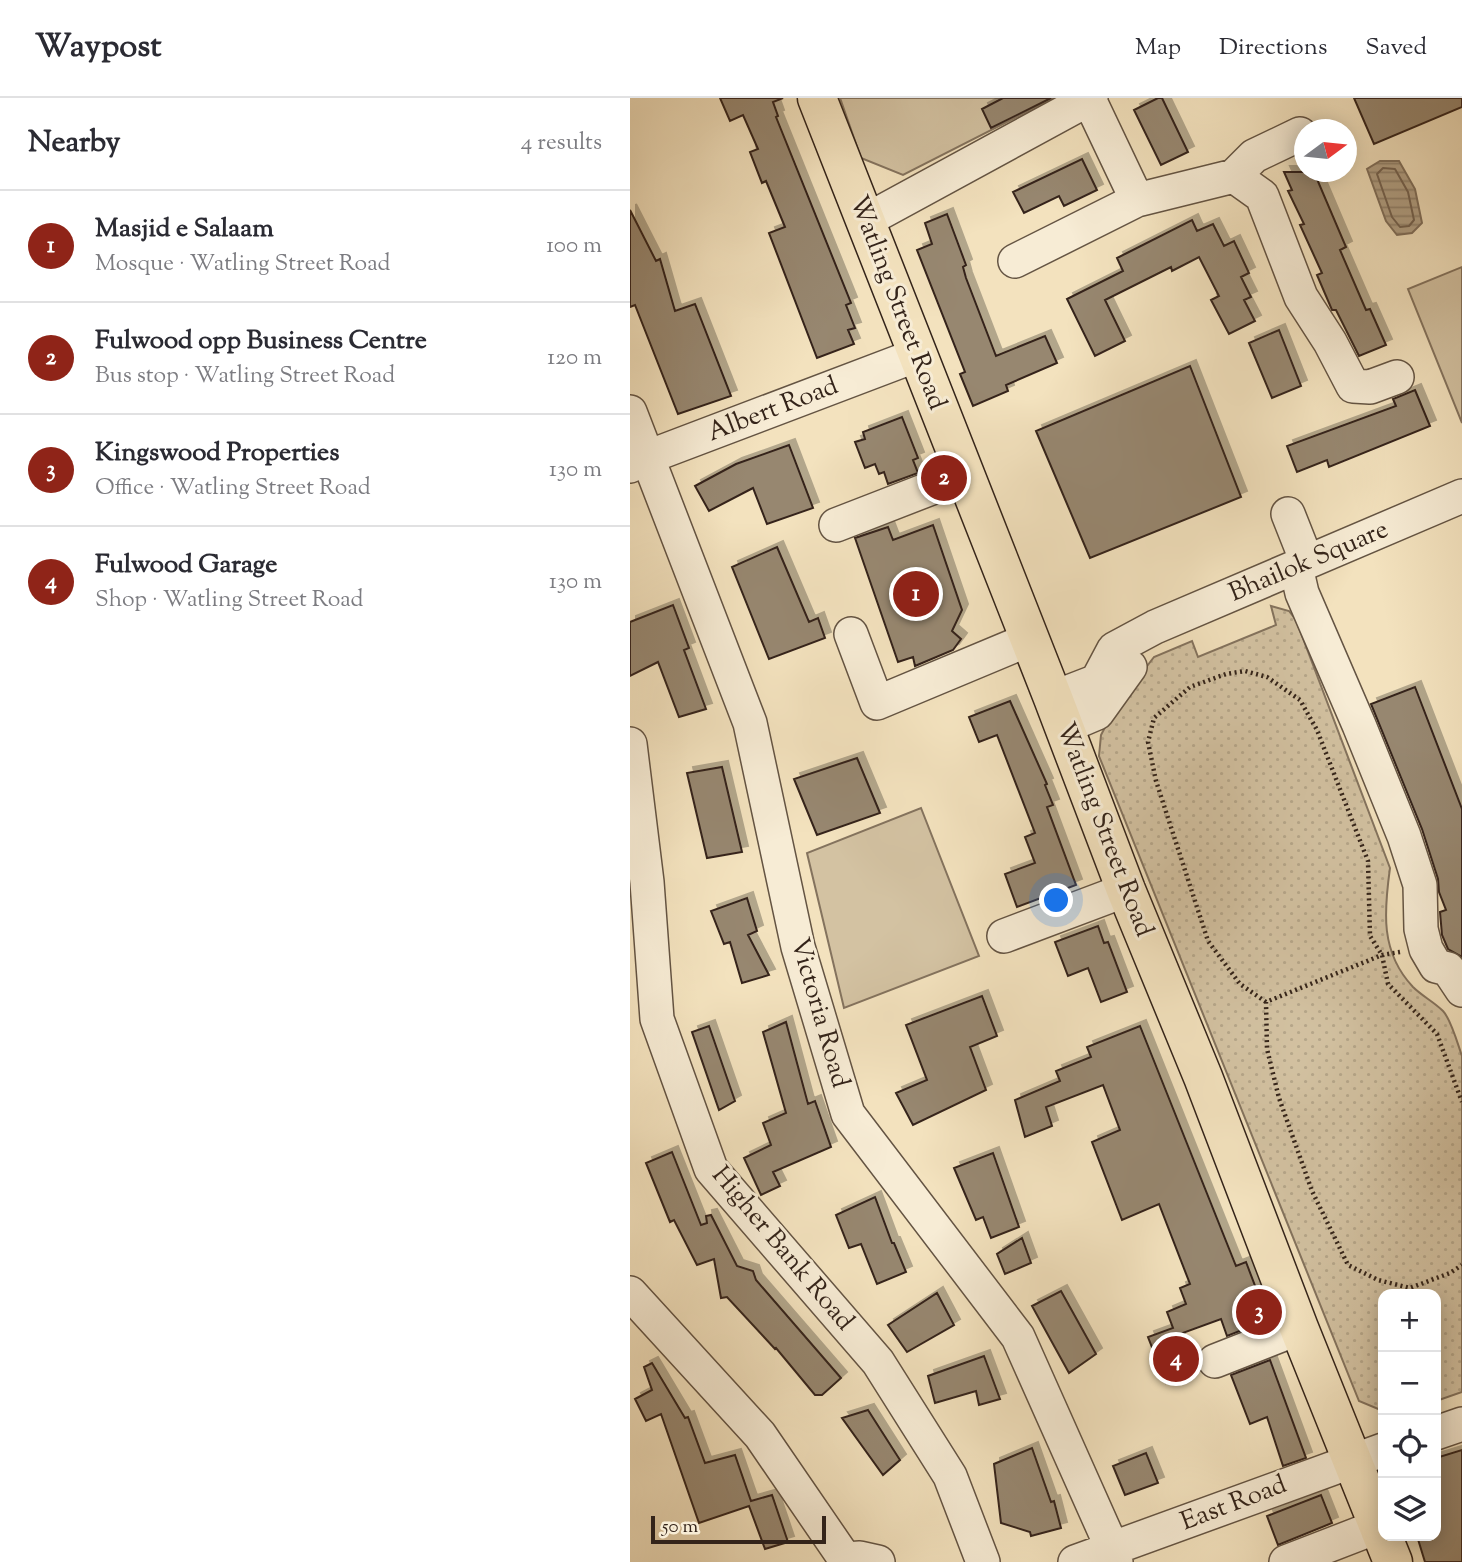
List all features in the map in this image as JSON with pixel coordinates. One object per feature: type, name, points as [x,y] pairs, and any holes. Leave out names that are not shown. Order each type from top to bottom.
[{"type":"main road","name":"Watling Street Road","points":[[817,98],[1126,890],[1203,1077],[1299,1328],[1368,1455],[1378,1520]]},
{"type":"main road","name":"Watling Street Road","points":[[1385,1541],[1393,1562]]},
{"type":"street","points":[[865,222],[1090,99],[1137,200]]},
{"type":"street","points":[[1015,261],[1137,200],[1234,176],[1254,156],[1294,137]]},
{"type":"street","points":[[1234,176],[1262,196],[1301,297],[1330,342],[1353,386],[1370,387],[1397,377]]},
{"type":"street","name":"Albert Road","points":[[639,461],[917,355]]},
{"type":"street","name":"Victoria Road","points":[[630,412],[639,461],[750,723],[798,947],[848,1114],[1018,1337],[1114,1556]]},
{"type":"street","points":[[836,525],[965,475]]},
{"type":"street","name":"Bhailok Square","points":[[1058,712],[1097,681],[1114,649],[1155,627],[1462,496]]},
{"type":"street","points":[[1288,514],[1301,564],[1302,593],[1404,836],[1420,885],[1421,929],[1426,949],[1436,966],[1448,969],[1462,989]]},
{"type":"street","points":[[851,634],[877,703],[1030,639]]},
{"type":"street","name":"Higher Bank Road","points":[[630,744],[646,882],[657,1019],[711,1169],[878,1362],[950,1476],[983,1562]]},
{"type":"street","points":[[1004,936],[1126,890]]},
{"type":"street","points":[[630,1293],[760,1435],[847,1560],[860,1558],[878,1562]]},
{"type":"street","points":[[1215,1361],[1299,1328]]},
{"type":"street","points":[[1441,1431],[1462,1424]]},
{"type":"street","name":"East Road","points":[[1075,1562],[1114,1556],[1368,1455]]},
{"type":"street","points":[[1286,1562],[1378,1526]]},
{"type":"path","points":[[1266,1002],[1240,984],[1208,941],[1156,781],[1148,741],[1154,718],[1190,687],[1226,674],[1245,671],[1267,677],[1300,700],[1317,730],[1368,861],[1370,936],[1382,955],[1388,984],[1437,1034],[1462,1102]]},
{"type":"path","points":[[1266,1002],[1382,955]]},
{"type":"path","points":[[1266,1002],[1267,1049],[1279,1098],[1312,1191],[1348,1265],[1378,1280],[1410,1288],[1450,1273],[1462,1265]]},
{"type":"shaded area","points":[[840,98],[1054,98],[903,175],[861,158]]},
{"type":"shaded area","points":[[1462,267],[1462,423],[1408,289]]},
{"type":"shaded area","points":[[1271,606],[1289,611],[1296,620],[1390,868],[1386,915],[1395,960],[1413,987],[1446,1015],[1462,1056],[1462,1392],[1441,1399],[1441,1289],[1378,1289],[1378,1409],[1359,1401],[1099,756],[1101,735],[1115,708],[1154,657],[1192,641],[1198,657],[1276,625]]},
{"type":"shaded area","points":[[921,808],[979,956],[844,1008],[807,853]]},
{"type":"water","points":[[1380,161],[1399,161],[1415,189],[1422,223],[1412,233],[1397,235],[1386,221],[1367,169]]},
{"type":"building","points":[[720,98],[783,98],[773,102],[778,116],[776,117],[851,303],[846,305],[855,328],[848,330],[854,344],[817,358],[769,233],[785,227],[766,181],[762,183],[750,152],[758,149],[743,115],[730,121]]},
{"type":"building","points":[[1003,98],[1051,98],[991,128],[982,109]]},
{"type":"building","points":[[1162,98],[1188,152],[1161,165],[1134,110]]},
{"type":"building","points":[[1354,98],[1462,98],[1462,107],[1374,144]]},
{"type":"building","points":[[1082,159],[1097,190],[1064,206],[1059,196],[1024,213],[1013,192]]},
{"type":"building","points":[[1284,172],[1294,172],[1294,182],[1318,182],[1346,247],[1340,250],[1366,310],[1370,309],[1386,345],[1359,356],[1336,310],[1332,310],[1317,275],[1322,273],[1300,225],[1304,224],[1288,191],[1292,190]]},
{"type":"building","points":[[630,210],[656,261],[660,259],[675,311],[695,304],[731,396],[678,414],[635,305],[630,307]]},
{"type":"building","points":[[947,214],[966,265],[963,267],[966,278],[996,356],[1045,336],[1057,363],[1006,385],[1008,391],[973,406],[960,374],[965,372],[917,250],[932,244],[925,223]]},
{"type":"building","points":[[1192,220],[1197,231],[1213,224],[1224,246],[1234,241],[1249,273],[1241,277],[1251,297],[1244,300],[1255,321],[1229,334],[1211,300],[1219,296],[1199,257],[1172,271],[1171,267],[1105,300],[1125,341],[1095,356],[1067,299],[1123,271],[1117,258]]},
{"type":"building","points":[[1279,330],[1301,386],[1272,398],[1249,343]]},
{"type":"building","points":[[1190,366],[1241,497],[1090,558],[1036,431]]},
{"type":"building","points":[[1415,390],[1430,426],[1329,467],[1327,460],[1297,472],[1287,446],[1396,406],[1393,399]]},
{"type":"building","points":[[902,417],[918,458],[913,460],[918,473],[888,484],[884,472],[879,474],[875,464],[865,468],[855,442],[865,439],[863,432]]},
{"type":"building","points":[[789,445],[813,508],[767,524],[753,488],[709,511],[695,486],[736,464]]},
{"type":"building","points":[[933,525],[962,610],[952,631],[961,639],[953,650],[915,666],[913,657],[898,662],[855,538],[888,527],[893,540]]},
{"type":"building","points":[[777,547],[809,622],[818,618],[825,638],[769,659],[732,567]]},
{"type":"building","points":[[673,605],[689,648],[684,650],[706,709],[679,717],[658,662],[630,676],[630,622]]},
{"type":"building","points":[[1415,687],[1462,809],[1462,957],[1448,949],[1442,935],[1440,912],[1446,910],[1439,892],[1438,879],[1422,829],[1371,704]]},
{"type":"building","points":[[1010,701],[1047,784],[1045,785],[1053,805],[1047,807],[1076,885],[1017,907],[1005,874],[1035,863],[1025,837],[1035,833],[997,735],[979,742],[969,717]]},
{"type":"building","points":[[857,758],[880,813],[817,835],[794,779]]},
{"type":"building","points":[[722,767],[742,852],[707,858],[687,773]]},
{"type":"building","points":[[747,898],[757,931],[748,935],[769,975],[742,983],[730,942],[724,944],[711,911]]},
{"type":"building","points":[[1098,926],[1104,943],[1108,942],[1127,992],[1101,1002],[1088,968],[1068,976],[1055,942]]},
{"type":"building","points":[[982,996],[997,1036],[970,1047],[986,1090],[913,1125],[896,1093],[927,1080],[906,1025]]},
{"type":"building","points":[[786,1022],[808,1104],[815,1101],[831,1147],[773,1172],[780,1186],[761,1195],[744,1158],[771,1145],[763,1123],[786,1113],[763,1032]]},
{"type":"building","points":[[709,1026],[735,1101],[719,1110],[692,1032]]},
{"type":"building","points":[[1140,1026],[1236,1266],[1246,1262],[1268,1320],[1227,1336],[1221,1319],[1177,1335],[1191,1374],[1166,1383],[1148,1337],[1173,1328],[1167,1312],[1186,1304],[1180,1288],[1190,1284],[1159,1204],[1122,1220],[1092,1142],[1120,1130],[1103,1085],[1046,1107],[1052,1126],[1025,1137],[1015,1100],[1060,1081],[1056,1071],[1091,1057],[1087,1047]]},
{"type":"building","points":[[672,1152],[701,1225],[707,1223],[706,1216],[711,1215],[737,1266],[753,1271],[756,1280],[841,1378],[822,1395],[815,1395],[776,1348],[727,1297],[721,1298],[714,1259],[697,1265],[674,1220],[670,1222],[646,1163]]},
{"type":"building","points":[[993,1153],[1019,1227],[991,1238],[983,1217],[976,1220],[954,1168]]},
{"type":"building","points":[[875,1197],[906,1272],[877,1284],[861,1244],[849,1248],[836,1215]]},
{"type":"building","points":[[1022,1238],[1031,1263],[1005,1274],[997,1254]]},
{"type":"building","points":[[1061,1291],[1096,1354],[1069,1373],[1032,1306]]},
{"type":"building","points":[[937,1293],[954,1325],[907,1352],[888,1325]]},
{"type":"building","points":[[984,1356],[1000,1399],[979,1405],[976,1391],[935,1403],[928,1376]]},
{"type":"building","points":[[1270,1360],[1306,1458],[1283,1466],[1267,1417],[1250,1424],[1231,1375]]},
{"type":"building","points":[[652,1363],[685,1418],[688,1417],[705,1463],[735,1455],[751,1501],[772,1495],[788,1542],[765,1549],[749,1506],[699,1523],[661,1414],[646,1421],[635,1399],[652,1390],[644,1367]]},
{"type":"building","points":[[868,1410],[900,1460],[883,1475],[842,1418]]},
{"type":"building","points":[[1032,1448],[1051,1502],[1054,1501],[1061,1528],[1031,1536],[1030,1532],[1001,1523],[994,1464]]},
{"type":"building","points":[[1462,1450],[1462,1562],[1425,1562],[1419,1541],[1441,1541],[1441,1456]]},
{"type":"building","points":[[1146,1453],[1158,1483],[1125,1495],[1113,1466]]},
{"type":"building","points":[[1321,1495],[1332,1523],[1278,1545],[1267,1516]]},
{"type":"place","name":"Fulwood opp Business Centre","points":[[944,478]]},
{"type":"place","name":"Masjid e Salaam","points":[[916,594]]},
{"type":"place","name":"Kingswood Properties","points":[[1259,1312]]},
{"type":"place","name":"Fulwood Garage","points":[[1176,1359]]}]
